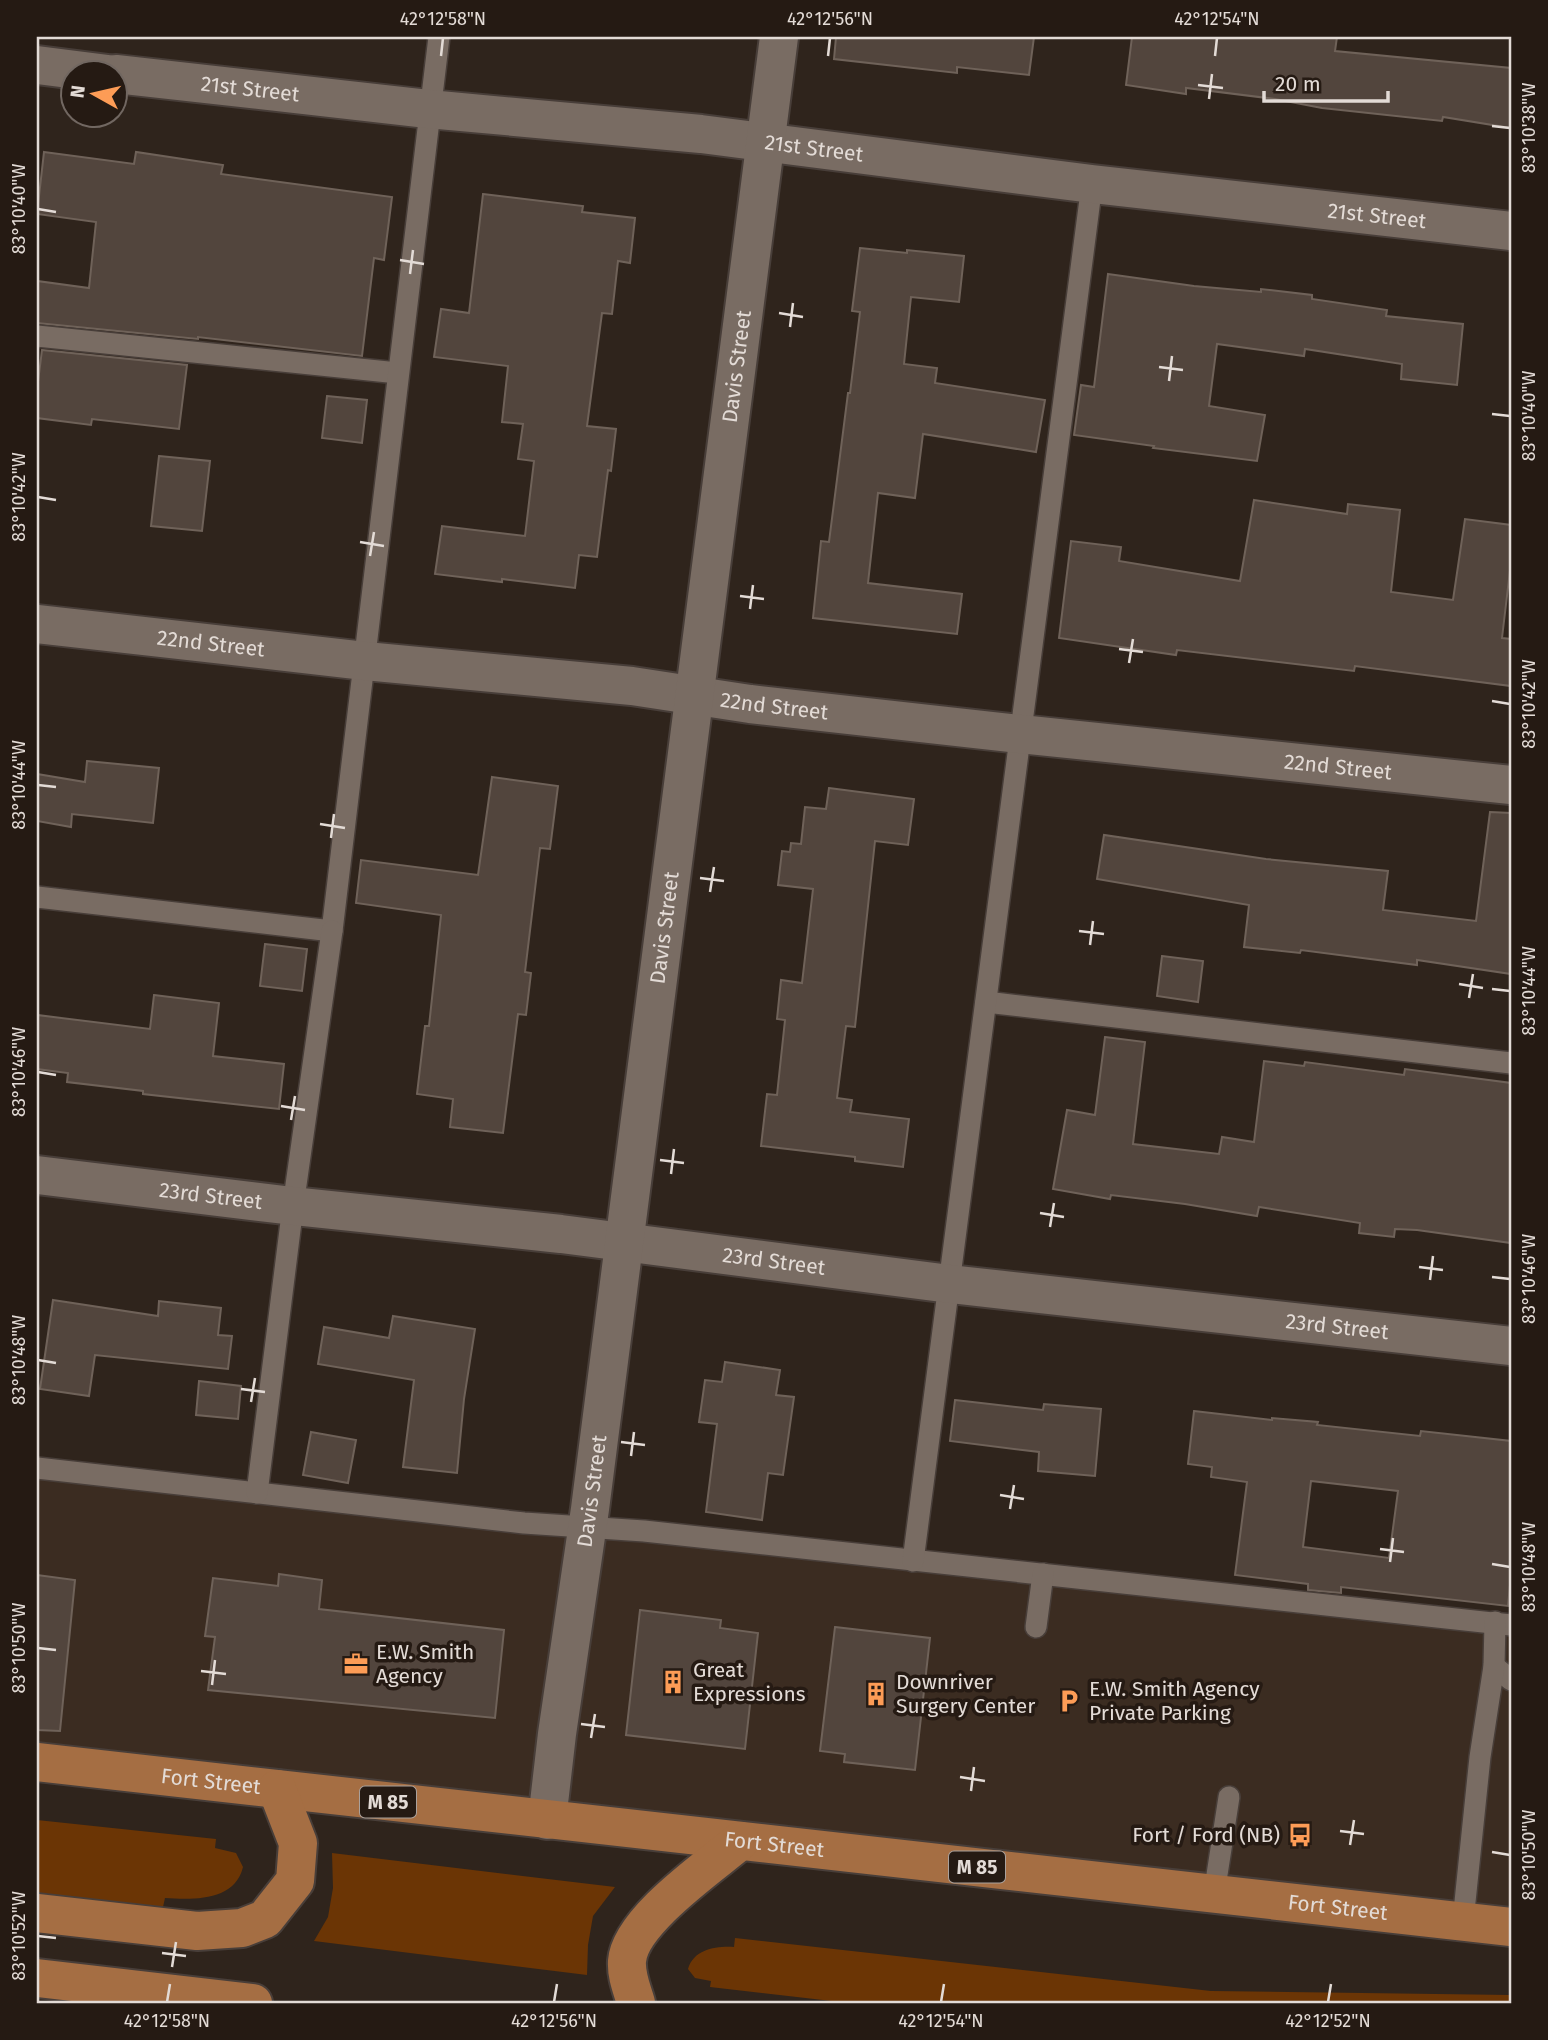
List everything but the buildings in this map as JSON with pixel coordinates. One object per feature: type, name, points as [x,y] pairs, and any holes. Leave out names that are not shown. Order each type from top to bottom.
[{"type":"main road","name":"Fort Street","points":[[37,1762],[1511,1927]]},
{"type":"main road","points":[[37,1913],[197,1931],[242,1928],[265,1919],[295,1881],[298,1843],[277,1789]]},
{"type":"main road","points":[[636,2003],[628,1978],[627,1960],[633,1939],[647,1919],[740,1841]]},
{"type":"main road","points":[[37,1978],[100,1994],[253,2003]]},
{"type":"street","name":"Davis Street","points":[[547,1819],[779,37]]},
{"type":"street","points":[[37,65],[60,68]]},
{"type":"street","name":"21st Street","points":[[130,76],[428,109],[701,134],[1091,184],[1511,231]]},
{"type":"street","name":"22nd Street","points":[[37,624],[695,694],[750,704],[1020,734],[1511,785]]},
{"type":"street","name":"23rd Street","points":[[37,1175],[624,1242],[950,1284],[1511,1346]]},
{"type":"lane","points":[[257,1493],[366,661],[428,109],[439,37]]},
{"type":"lane","points":[[913,1561],[1091,184]]},
{"type":"lane","points":[[37,336],[398,373]]},
{"type":"lane","points":[[37,897],[332,931]]},
{"type":"lane","points":[[986,1002],[1511,1063]]},
{"type":"lane","points":[[37,1468],[524,1523],[587,1526],[1503,1623],[1480,1758],[1462,1921]]},
{"type":"lane","points":[[1036,1627],[1043,1574]]},
{"type":"lane","points":[[1494,1666],[1511,1680]]},
{"type":"lane","points":[[1214,1894],[1228,1797]]},
{"type":"shaded area","points":[[37,1468],[1511,1625],[1511,1927],[37,1763]]},
{"type":"shaded area","points":[[37,1820],[216,1839],[215,1848],[236,1853],[243,1867],[239,1878],[222,1892],[200,1898],[165,1898],[163,1907],[37,1893]]},
{"type":"shaded area","points":[[332,1853],[615,1887],[593,1916],[587,1975],[314,1941],[328,1917],[333,1888]]},
{"type":"shaded area","points":[[735,1938],[1211,1991],[1511,1995],[1511,2003],[849,2003],[710,1987],[711,1981],[695,1978],[688,1969],[695,1957],[713,1948],[734,1947]]},
{"type":"place","name":"E.W. Smith Agency","points":[[356,1664]]},
{"type":"place","name":"Great Expressions","points":[[673,1682]]},
{"type":"place","name":"Downriver Surgery Center","points":[[876,1694]]},
{"type":"place","name":"E.W. Smith Agency Private Parking","points":[[1069,1701]]},
{"type":"place","name":"Fort / Ford (NB)","points":[[1300,1835]]}]
